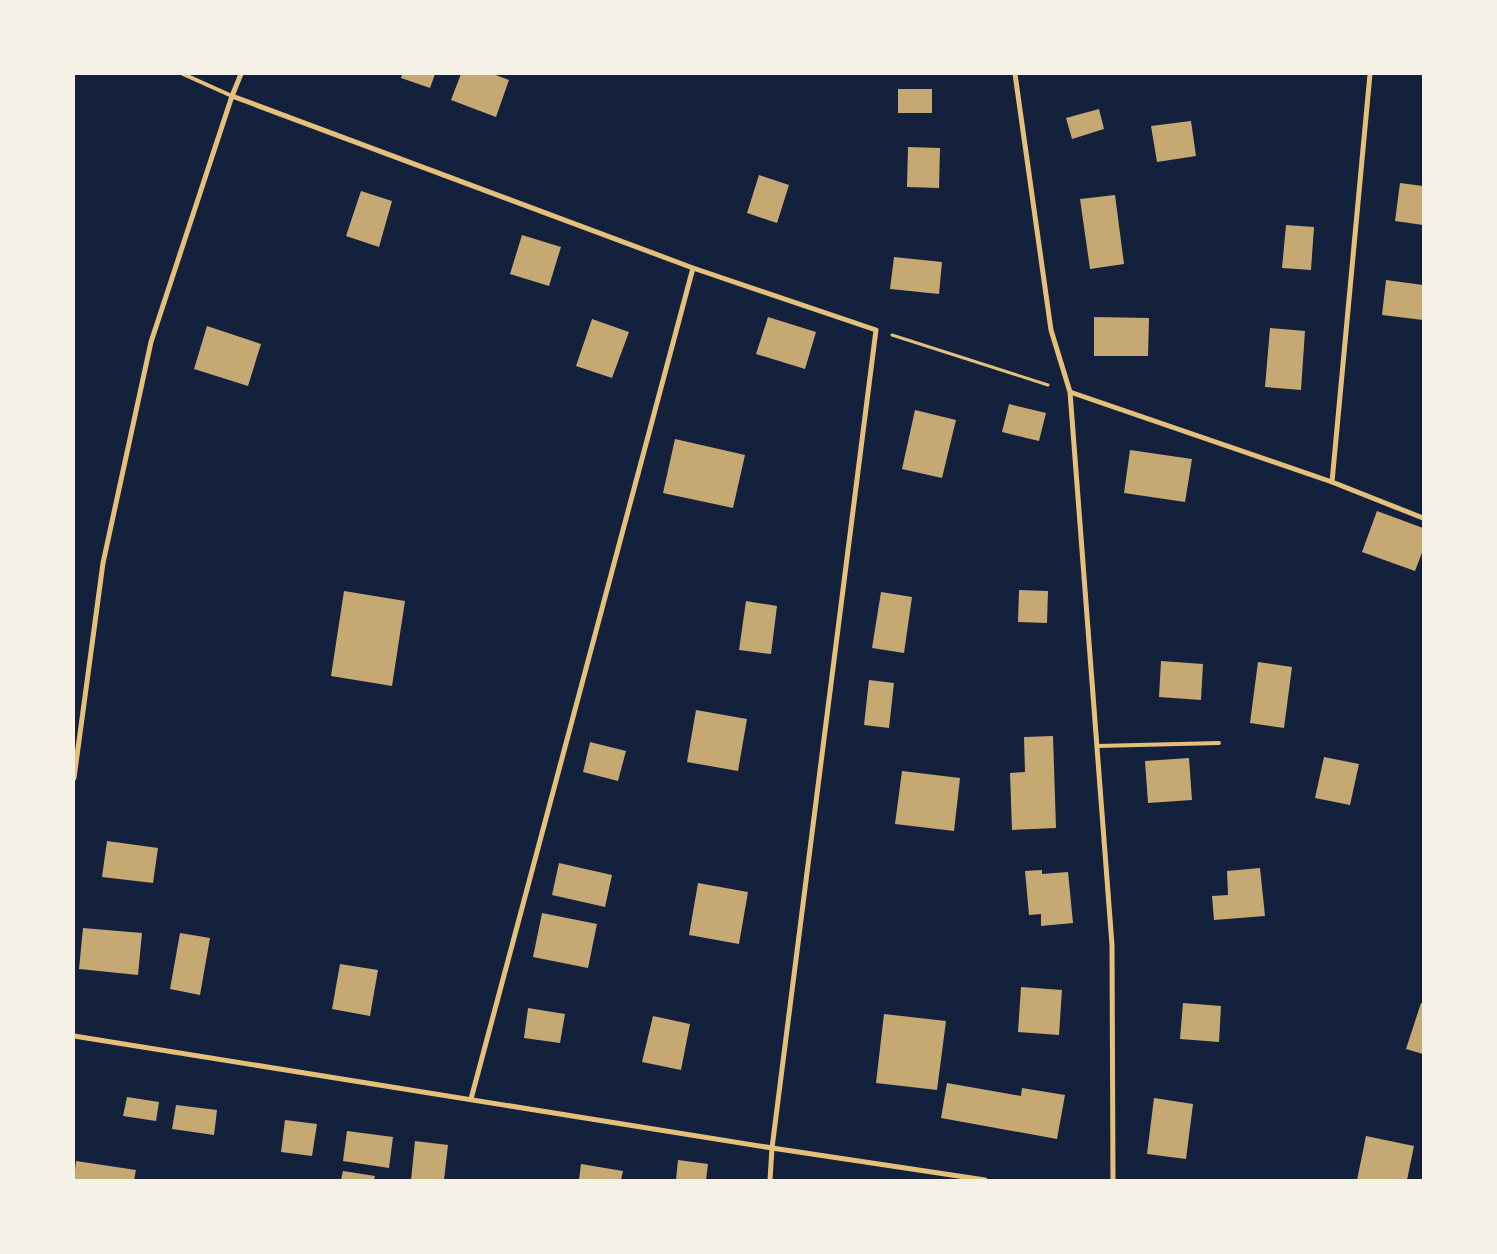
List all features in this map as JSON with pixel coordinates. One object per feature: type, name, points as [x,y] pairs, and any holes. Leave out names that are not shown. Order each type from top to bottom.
[{"type":"street","points":[[74,778],[104,563],[151,342],[240,74]]},
{"type":"street","points":[[1016,74],[1051,330],[1070,392],[1112,945],[1113,1180]]},
{"type":"street","points":[[1332,482],[1370,74]]},
{"type":"street","points":[[232,96],[693,268],[876,330],[772,1148],[770,1180]]},
{"type":"street","points":[[471,1099],[693,268]]},
{"type":"street","points":[[1070,392],[1332,482],[1423,518]]},
{"type":"street","points":[[74,1036],[772,1148],[986,1180]]},
{"type":"lane","points":[[183,74],[232,96]]},
{"type":"lane","points":[[1097,746],[1219,744]]},
{"type":"path","points":[[876,330],[1070,392]]},
{"type":"building","points":[[402,74],[435,74],[430,88],[401,78]]},
{"type":"building","points":[[461,74],[493,74],[509,80],[496,117],[451,100]]},
{"type":"building","points":[[898,89],[932,89],[932,113],[898,113]]},
{"type":"building","points":[[1099,109],[1104,129],[1072,139],[1066,118]]},
{"type":"building","points":[[1191,121],[1196,156],[1157,162],[1151,126]]},
{"type":"building","points":[[908,147],[940,148],[939,188],[907,187]]},
{"type":"building","points":[[759,175],[789,185],[777,223],[747,213]]},
{"type":"building","points":[[1400,183],[1423,186],[1423,225],[1395,221]]},
{"type":"building","points":[[361,191],[392,201],[379,247],[346,236]]},
{"type":"building","points":[[1115,195],[1124,264],[1090,269],[1080,199]]},
{"type":"building","points":[[1286,225],[1314,227],[1311,270],[1282,268]]},
{"type":"building","points":[[522,235],[561,247],[549,286],[510,274]]},
{"type":"building","points":[[894,257],[942,262],[939,294],[890,289]]},
{"type":"building","points":[[1386,280],[1423,285],[1423,320],[1382,315]]},
{"type":"building","points":[[768,317],[816,332],[805,369],[756,354]]},
{"type":"building","points":[[1094,317],[1149,318],[1148,356],[1094,356]]},
{"type":"building","points":[[592,319],[629,332],[612,378],[576,366]]},
{"type":"building","points":[[207,326],[261,344],[248,386],[194,369]]},
{"type":"building","points":[[1270,328],[1305,331],[1301,390],[1265,387]]},
{"type":"building","points":[[1009,404],[1046,413],[1039,441],[1002,432]]},
{"type":"building","points":[[915,410],[956,420],[942,478],[902,469]]},
{"type":"building","points":[[675,439],[745,455],[733,508],[663,493]]},
{"type":"building","points":[[1130,450],[1192,459],[1185,502],[1124,493]]},
{"type":"building","points":[[1377,511],[1423,528],[1423,550],[1415,571],[1362,552]]},
{"type":"building","points":[[1019,590],[1048,591],[1047,623],[1018,622]]},
{"type":"building","points":[[344,591],[405,601],[392,686],[331,676]]},
{"type":"building","points":[[881,592],[912,597],[904,653],[872,648]]},
{"type":"building","points":[[746,601],[777,606],[771,654],[739,650]]},
{"type":"building","points":[[1161,661],[1203,664],[1201,700],[1159,697]]},
{"type":"building","points":[[1258,662],[1292,667],[1284,728],[1250,723]]},
{"type":"building","points":[[869,680],[894,683],[889,728],[864,725]]},
{"type":"building","points":[[696,710],[747,719],[738,771],[687,762]]},
{"type":"building","points":[[1053,736],[1056,828],[1012,830],[1010,773],[1025,772],[1024,737]]},
{"type":"building","points":[[590,742],[626,751],[618,781],[583,772]]},
{"type":"building","points":[[1324,757],[1359,764],[1350,805],[1315,798]]},
{"type":"building","points":[[1189,758],[1192,800],[1148,803],[1145,761]]},
{"type":"building","points":[[902,771],[960,778],[954,831],[895,824]]},
{"type":"building","points":[[107,841],[158,848],[153,883],[102,877]]},
{"type":"building","points":[[559,863],[612,875],[605,907],[552,895]]},
{"type":"building","points":[[1260,868],[1265,916],[1214,920],[1212,896],[1228,895],[1227,871]]},
{"type":"building","points":[[1042,870],[1042,874],[1068,872],[1073,923],[1041,926],[1041,914],[1029,915],[1025,871]]},
{"type":"building","points":[[698,883],[748,892],[739,944],[689,935]]},
{"type":"building","points":[[542,913],[597,924],[588,968],[533,957]]},
{"type":"building","points":[[83,928],[142,933],[138,975],[79,969]]},
{"type":"building","points":[[180,933],[210,938],[200,995],[170,989]]},
{"type":"building","points":[[340,964],[378,970],[370,1016],[332,1009]]},
{"type":"building","points":[[1021,987],[1062,990],[1059,1035],[1018,1032]]},
{"type":"building","points":[[1183,1003],[1221,1006],[1219,1042],[1180,1039]]},
{"type":"building","points":[[1421,1003],[1423,1004],[1423,1054],[1406,1049]]},
{"type":"building","points":[[528,1008],[565,1014],[560,1043],[524,1038]]},
{"type":"building","points":[[884,1014],[946,1021],[937,1090],[876,1083]]},
{"type":"building","points":[[653,1016],[690,1024],[681,1070],[642,1062]]},
{"type":"building","points":[[947,1083],[1021,1096],[1022,1088],[1065,1095],[1057,1139],[941,1118]]},
{"type":"building","points":[[127,1097],[159,1102],[156,1121],[123,1116]]},
{"type":"building","points":[[1154,1098],[1193,1104],[1186,1159],[1147,1154]]},
{"type":"building","points":[[176,1105],[217,1110],[214,1135],[172,1129]]},
{"type":"building","points":[[285,1120],[317,1124],[312,1156],[281,1152]]},
{"type":"building","points":[[347,1131],[393,1137],[389,1168],[343,1161]]},
{"type":"building","points":[[1366,1136],[1414,1146],[1407,1180],[1357,1180]]},
{"type":"building","points":[[415,1141],[448,1145],[444,1180],[411,1180]]},
{"type":"building","points":[[678,1160],[708,1164],[706,1180],[676,1180]]},
{"type":"building","points":[[76,1161],[136,1170],[134,1180],[74,1180]]},
{"type":"building","points":[[581,1164],[623,1171],[621,1180],[579,1180]]},
{"type":"building","points":[[343,1171],[375,1176],[374,1180],[341,1180]]}]
